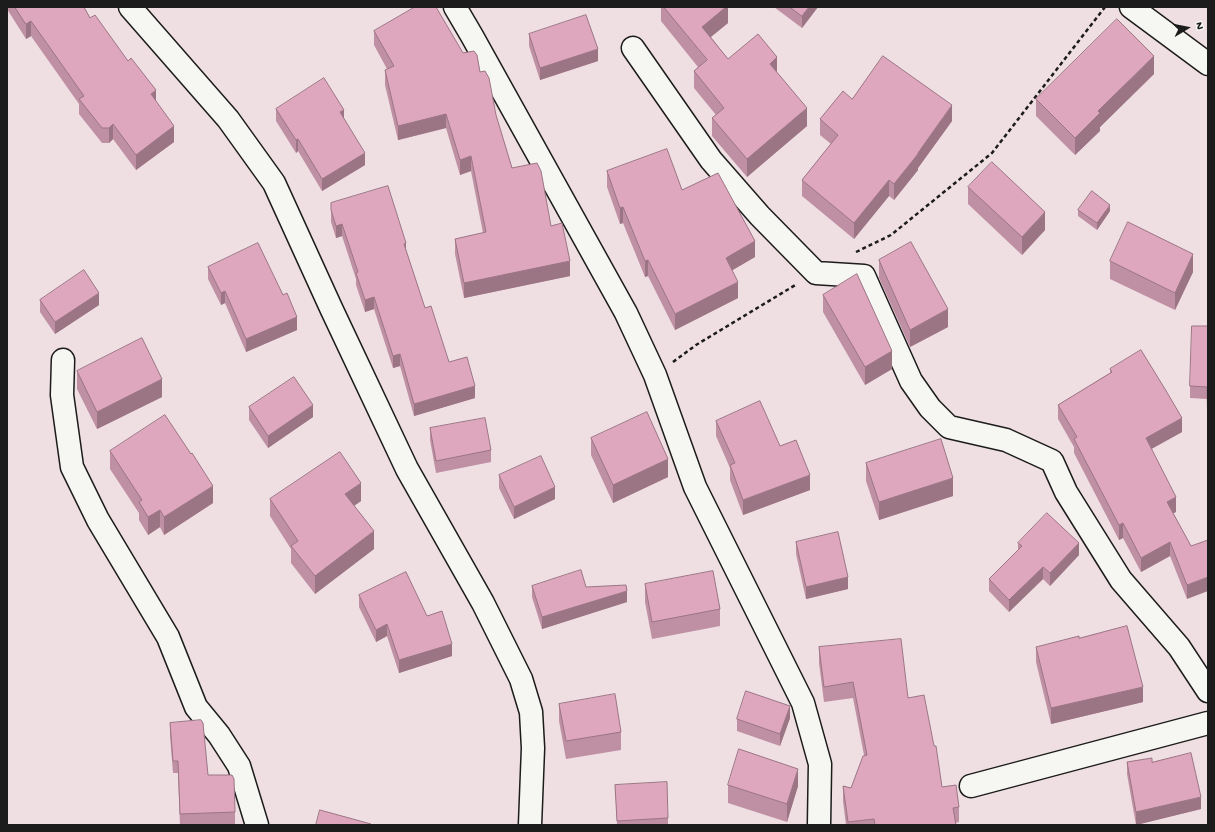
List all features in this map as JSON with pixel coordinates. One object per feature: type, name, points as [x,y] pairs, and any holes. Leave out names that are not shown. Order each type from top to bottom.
[{"type":"street","points":[[130,7],[228,118],[274,183],[334,315],[407,469],[483,603],[521,679],[531,712],[533,741],[530,825]]},
{"type":"street","points":[[455,7],[626,313],[655,375],[695,487],[803,703],[820,764],[819,825]]},
{"type":"street","points":[[1131,7],[1208,64]]},
{"type":"street","points":[[633,48],[711,160],[760,216],[816,273],[864,276],[911,381],[930,408],[949,427],[1006,440],[1052,462],[1066,492],[1121,580],[1179,647],[1208,691]]},
{"type":"street","points":[[63,360],[62,396],[72,467],[98,520],[168,637],[196,707],[219,735],[239,766],[257,825]]},
{"type":"street","points":[[971,786],[1208,723]]},
{"type":"path","points":[[850,256],[891,235],[992,153],[1105,7]]},
{"type":"path","points":[[655,375],[696,345],[816,273]]},
{"type":"building","points":[[15,7],[84,7],[90,18],[95,15],[128,61],[131,58],[156,90],[151,94],[174,126],[136,155],[113,124],[109,128],[102,128],[79,99],[84,96],[31,21],[26,24]]},
{"type":"building","points":[[415,7],[436,7],[463,53],[474,51],[477,55],[480,72],[485,71],[489,78],[496,115],[512,168],[537,163],[541,171],[551,226],[562,223],[570,261],[464,283],[455,239],[486,232],[471,156],[460,160],[446,114],[398,126],[385,70],[394,66],[374,31]]},
{"type":"building","points":[[664,7],[726,7],[702,27],[728,59],[758,34],[777,57],[770,64],[807,108],[747,159],[712,118],[724,108],[694,71],[707,60]]},
{"type":"building","points":[[790,7],[809,7],[802,16]]},
{"type":"building","points":[[586,15],[598,49],[540,68],[529,34]]},
{"type":"building","points":[[1117,19],[1154,56],[1098,111],[1100,113],[1075,138],[1036,99]]},
{"type":"building","points":[[883,56],[952,105],[918,154],[894,184],[889,180],[854,223],[802,180],[838,135],[820,119],[843,91],[852,99]]},
{"type":"building","points":[[324,78],[344,110],[340,112],[365,153],[322,179],[298,139],[296,140],[276,109]]},
{"type":"building","points":[[667,149],[682,190],[718,173],[755,241],[726,258],[738,282],[675,314],[648,260],[645,261],[623,207],[620,208],[607,171]]},
{"type":"building","points":[[992,162],[1045,212],[1022,237],[968,187]]},
{"type":"building","points":[[388,186],[406,243],[404,244],[425,308],[431,306],[449,362],[467,357],[475,386],[414,404],[400,354],[393,356],[374,297],[365,300],[356,273],[358,272],[342,224],[336,226],[331,210],[331,203]]},
{"type":"building","points":[[1092,191],[1110,205],[1097,223],[1078,210]]},
{"type":"building","points":[[1128,222],[1193,254],[1175,293],[1110,261]]},
{"type":"building","points":[[911,242],[948,309],[910,330],[879,260]]},
{"type":"building","points":[[258,243],[283,295],[287,293],[297,317],[246,339],[225,291],[221,293],[208,267]]},
{"type":"building","points":[[84,270],[99,293],[55,322],[40,300]]},
{"type":"building","points":[[857,274],[892,351],[865,367],[823,295]]},
{"type":"building","points":[[1192,326],[1208,326],[1208,433],[1207,387],[1190,386]]},
{"type":"building","points":[[142,338],[162,379],[97,412],[77,371]]},
{"type":"building","points":[[1141,350],[1182,418],[1146,438],[1176,497],[1167,502],[1191,546],[1208,540],[1208,577],[1187,585],[1170,542],[1141,558],[1123,523],[1119,525],[1074,439],[1077,437],[1058,405],[1112,372],[1110,369]]},
{"type":"building","points":[[294,377],[313,405],[268,436],[249,407]]},
{"type":"building","points":[[760,401],[780,446],[796,440],[810,475],[743,500],[730,465],[735,463],[716,421]]},
{"type":"building","points":[[647,412],[668,459],[613,485],[591,438]]},
{"type":"building","points":[[165,415],[213,486],[164,517],[160,510],[148,517],[139,502],[142,500],[110,451]]},
{"type":"building","points":[[485,418],[491,450],[436,461],[430,428]]},
{"type":"building","points":[[941,439],[953,478],[879,502],[866,463]]},
{"type":"building","points":[[340,452],[361,483],[345,494],[374,531],[315,576],[291,546],[298,541],[270,499]]},
{"type":"building","points":[[541,456],[555,487],[514,507],[499,475]]},
{"type":"building","points":[[1047,513],[1079,543],[1050,573],[1043,567],[1009,600],[989,579],[1022,546],[1018,543]]},
{"type":"building","points":[[838,532],[848,577],[806,587],[796,542]]},
{"type":"building","points":[[581,570],[586,587],[626,585],[627,591],[542,617],[532,586]]},
{"type":"building","points":[[713,571],[720,609],[652,622],[645,584]]},
{"type":"building","points":[[406,572],[427,616],[442,611],[452,644],[399,660],[387,624],[376,630],[359,595]]},
{"type":"building","points":[[1127,626],[1143,687],[1051,708],[1036,647]]},
{"type":"building","points":[[901,639],[908,698],[924,695],[934,746],[936,746],[942,787],[956,785],[959,807],[953,808],[956,825],[875,825],[874,819],[848,822],[843,786],[851,788],[863,756],[867,755],[853,682],[824,687],[819,647]]},
{"type":"building","points":[[746,691],[790,706],[780,734],[737,719]]},
{"type":"building","points":[[615,694],[621,732],[566,741],[559,704]]},
{"type":"building","points":[[201,720],[203,723],[208,775],[232,775],[234,779],[235,812],[180,814],[178,761],[173,761],[170,723]]},
{"type":"building","points":[[739,749],[798,769],[787,804],[728,785]]},
{"type":"building","points":[[1191,753],[1201,797],[1136,812],[1127,762],[1152,758],[1152,762]]},
{"type":"building","points":[[667,782],[668,818],[617,821],[615,785]]},
{"type":"building","points":[[320,810],[371,824],[371,825],[316,825]]}]
